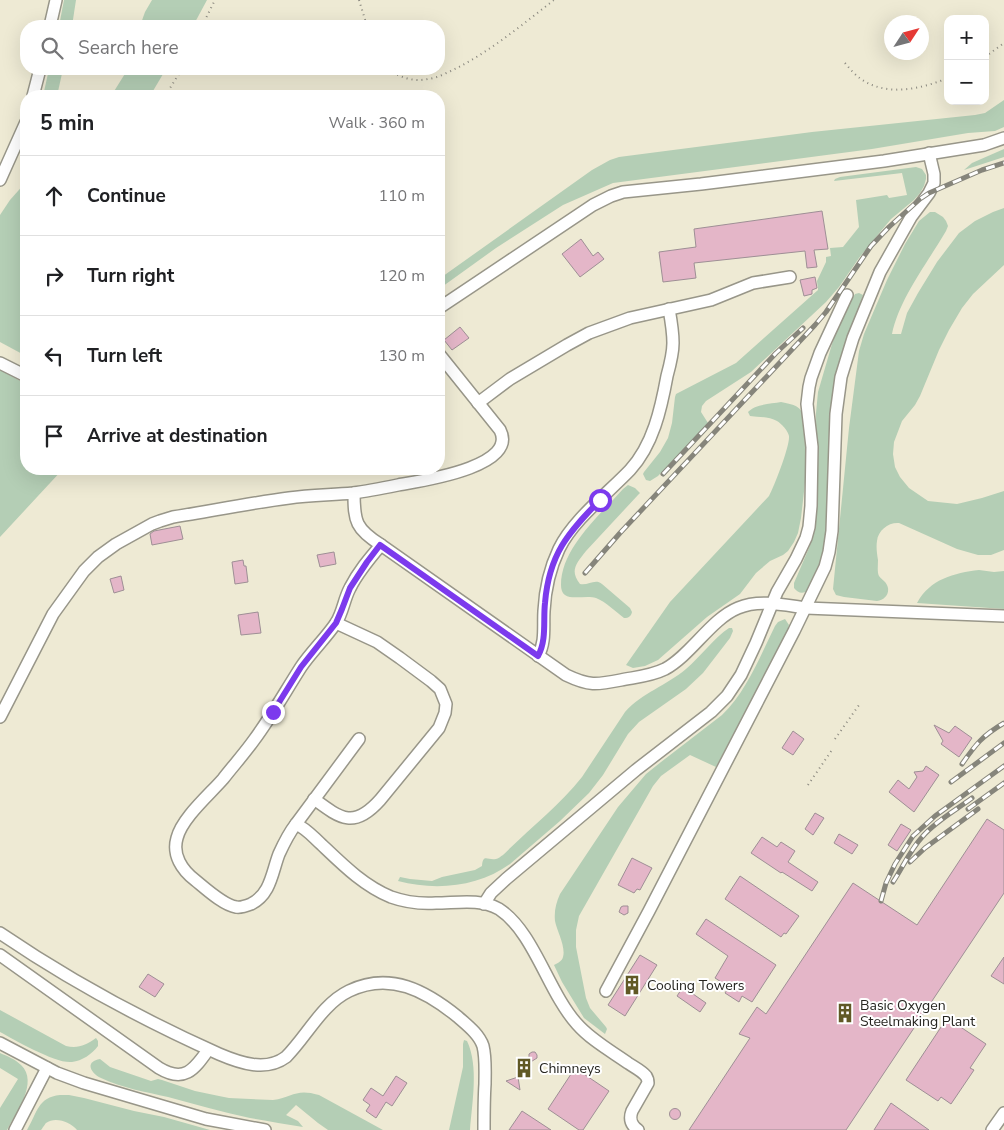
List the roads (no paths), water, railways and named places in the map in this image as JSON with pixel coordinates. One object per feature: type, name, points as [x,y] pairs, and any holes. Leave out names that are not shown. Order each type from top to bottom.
[{"type":"lane","points":[[51,20],[56,0]]},
{"type":"lane","points":[[35,90],[39,75]]},
{"type":"lane","points":[[0,180],[20,135]]},
{"type":"lane","points":[[445,304],[593,205],[623,192],[884,161],[984,145],[1004,138]]},
{"type":"lane","points":[[606,991],[806,608],[825,567],[831,542],[833,520],[836,414],[845,362],[862,312],[885,262],[911,217],[933,186],[934,177],[929,153]]},
{"type":"lane","points":[[478,402],[517,375],[589,333],[630,318],[711,300],[753,283],[790,277]]},
{"type":"lane","points":[[484,904],[491,893],[506,879],[636,770],[699,722],[721,703],[734,686],[756,643],[777,592],[801,549],[809,527],[812,447],[807,404],[810,378],[847,295]]},
{"type":"lane","points":[[538,656],[543,645],[545,596],[560,548],[573,528],[638,460],[654,430],[672,353],[673,334],[669,309]]},
{"type":"lane","points":[[0,717],[46,627],[64,598],[91,563],[105,551],[152,524],[172,517],[288,498],[354,492],[446,476],[476,466],[490,458],[499,450],[502,443],[503,438],[500,430],[445,361]]},
{"type":"lane","points":[[0,363],[20,373]]},
{"type":"lane","points":[[354,492],[354,511],[357,523],[364,533],[538,656],[566,675],[585,683],[597,684],[649,675],[670,666],[730,612],[744,606],[772,604],[806,608],[1004,616]]},
{"type":"lane","points":[[359,739],[296,824],[281,849],[265,892],[255,902],[244,907],[235,907],[218,898],[189,875],[180,864],[176,850],[177,838],[185,822],[254,740],[301,667],[336,623],[350,588],[380,545]]},
{"type":"lane","points":[[314,799],[341,817],[356,818],[366,814],[434,735],[445,713],[446,704],[443,694],[431,681],[377,642],[336,623]]},
{"type":"lane","points":[[296,824],[310,832],[348,870],[361,880],[392,897],[412,903],[469,902],[484,904],[500,910],[506,915],[519,928],[530,944],[560,1000],[580,1028],[646,1077],[648,1083],[630,1115],[632,1124],[638,1130]]},
{"type":"lane","points":[[0,933],[94,992],[208,1050],[227,1058],[260,1065],[277,1062],[286,1057],[330,1004],[349,991],[373,983],[388,983],[422,993],[436,1001],[467,1026],[480,1040],[484,1051],[485,1065],[484,1130]]},
{"type":"lane","points":[[0,955],[151,1063],[168,1073],[176,1076],[190,1070],[198,1064],[208,1050]]},
{"type":"lane","points":[[0,1043],[47,1068],[76,1080],[206,1119],[265,1130]]},
{"type":"lane","points":[[15,1130],[47,1068]]},
{"type":"lane","points":[[992,1130],[1004,1113]]},
{"type":"railway","points":[[585,573],[620,533],[815,325],[871,246],[889,227],[929,193],[982,170],[1004,163]]},
{"type":"railway","points":[[663,474],[776,353],[803,328]]},
{"type":"railway","points":[[962,764],[980,741],[1004,723]]},
{"type":"railway","points":[[951,782],[1004,743]]},
{"type":"railway","points":[[881,901],[886,883],[895,864],[913,836],[935,816],[1004,766]]},
{"type":"railway","points":[[968,809],[1004,783]]},
{"type":"railway","points":[[893,882],[918,841],[940,821],[972,798]]},
{"type":"railway","points":[[910,862],[925,848],[978,809]]},
{"type":"place","name":"Cooling Towers","points":[[632,985]]},
{"type":"place","name":"Basic Oxygen Steelmaking Plant","points":[[845,1013]]},
{"type":"place","name":"Chimneys","points":[[524,1068]]}]
